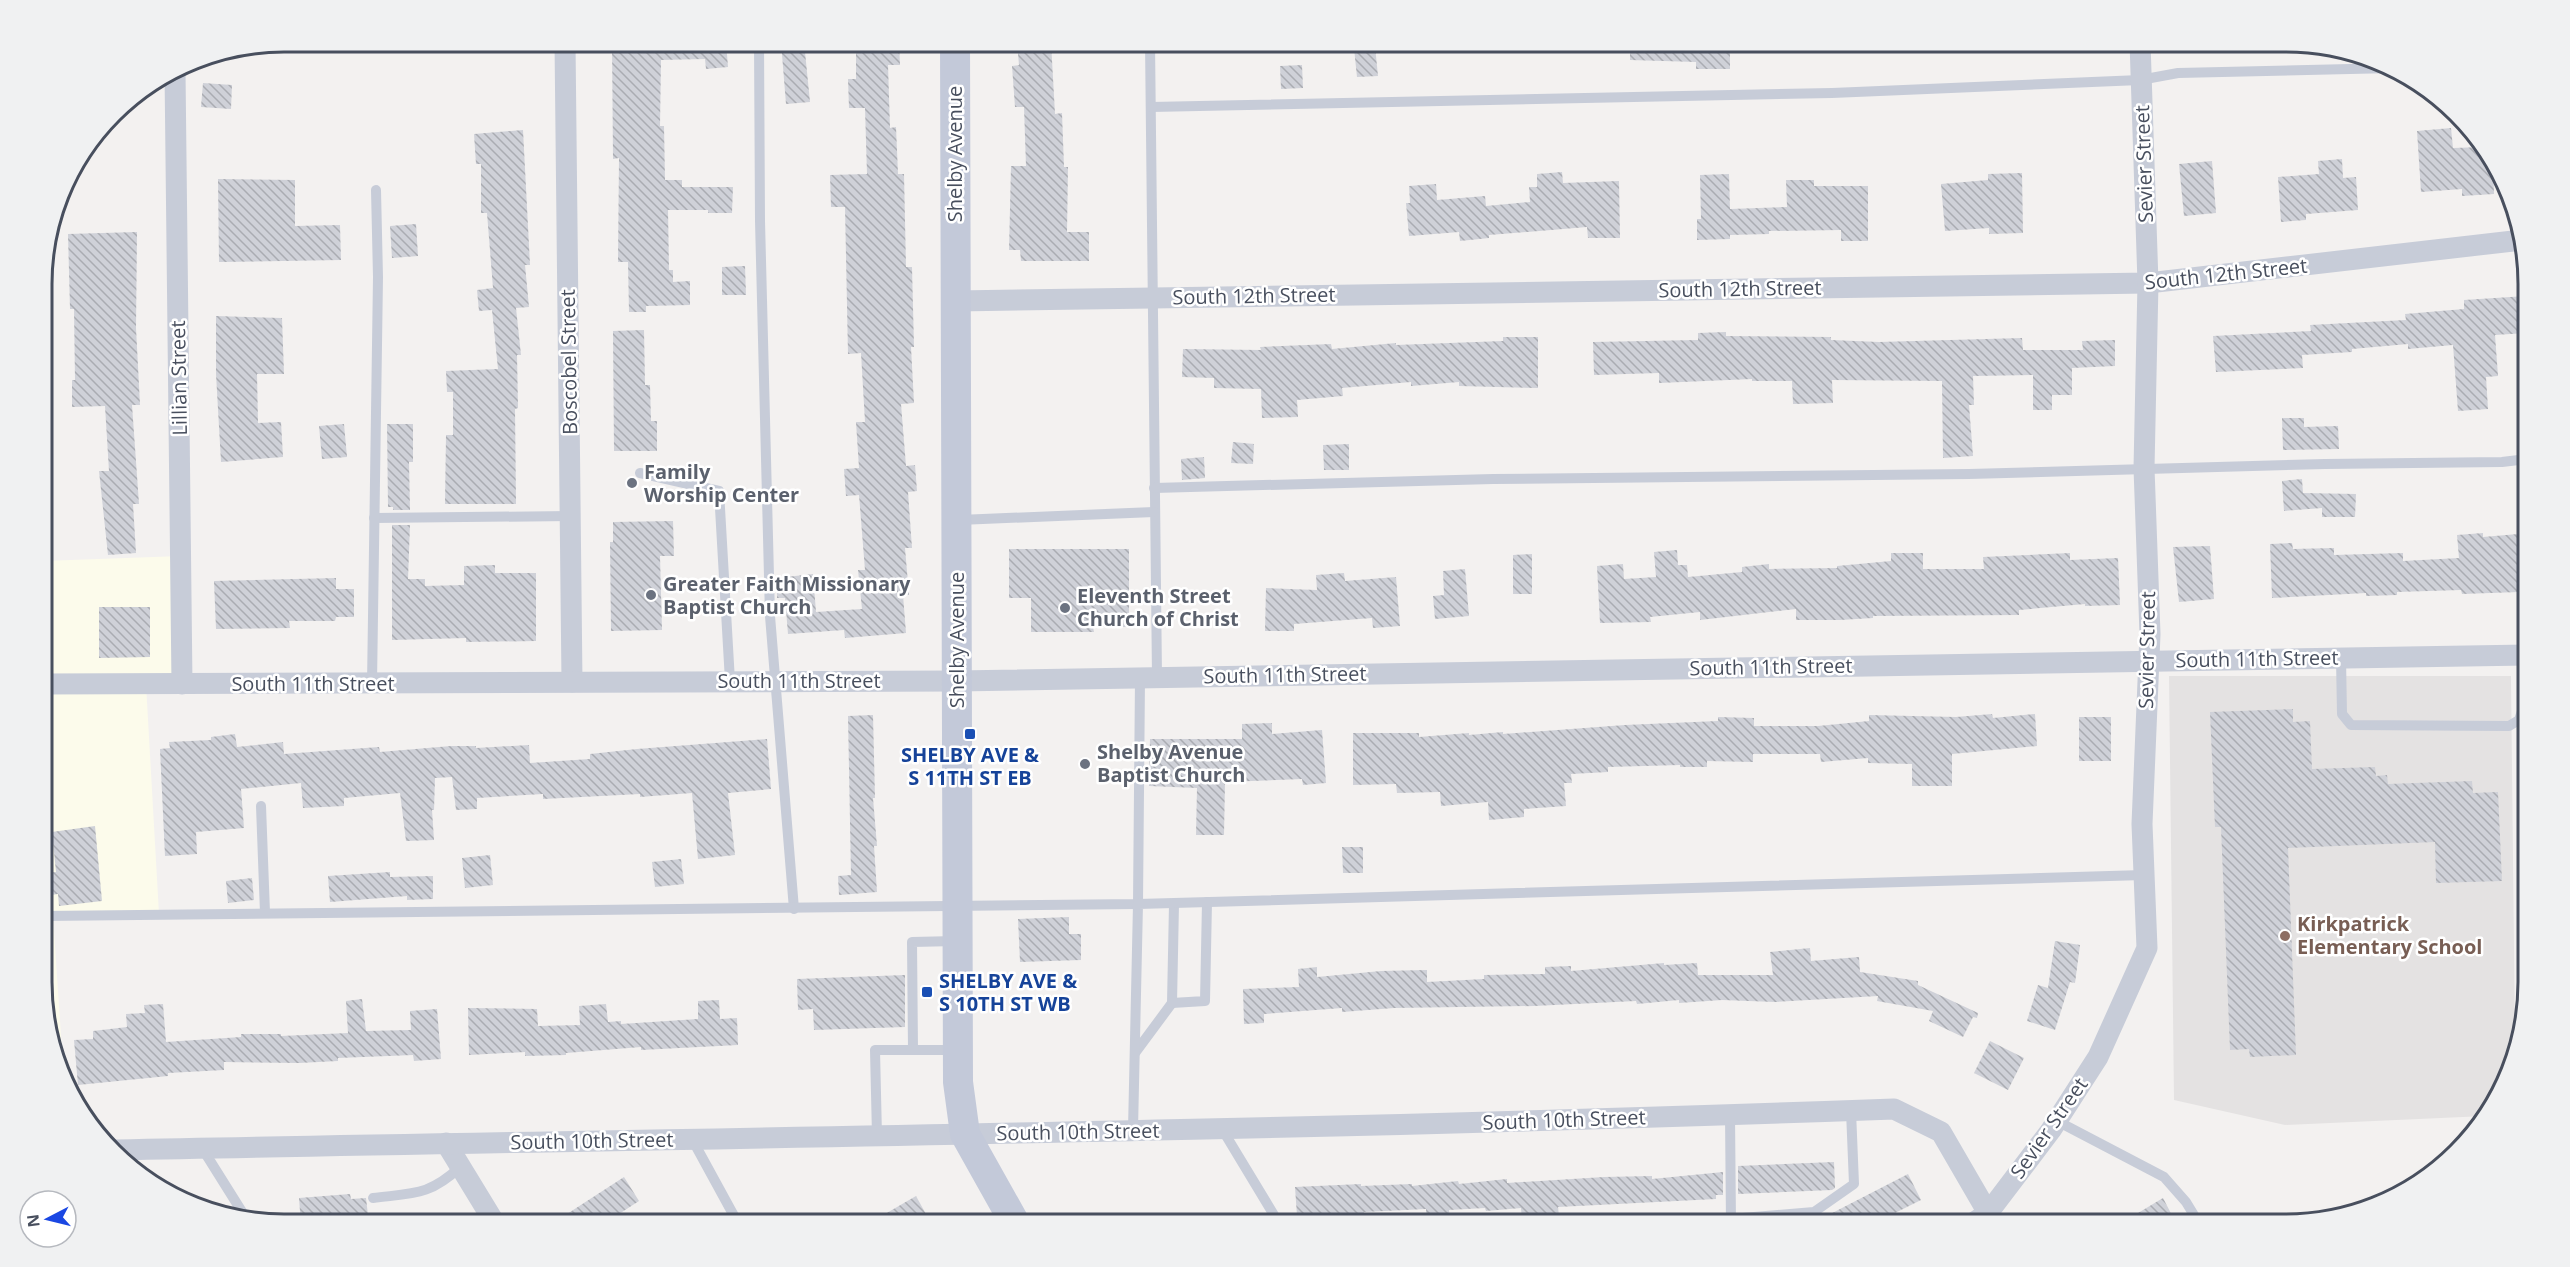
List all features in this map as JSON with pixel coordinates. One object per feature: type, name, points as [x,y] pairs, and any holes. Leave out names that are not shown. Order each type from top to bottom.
[{"type":"street","name":"Boscobel Street","points":[[565,52],[572,682]]},
{"type":"street","name":"Shelby Avenue","points":[[955,52],[958,1082],[965,1134],[1010,1214]]},
{"type":"street","name":"Sevier Street","points":[[1984,1214],[2057,1121],[2098,1057],[2147,948],[2142,824],[2150,634],[2144,468],[2148,283],[2140,52]]},
{"type":"street","name":"Lillian Street","points":[[175,80],[182,684]]},
{"type":"street","name":"South 12th Street","points":[[956,300],[2148,283],[2513,241]]},
{"type":"street","name":"South 11th Street","points":[[52,684],[957,681],[2518,655]]},
{"type":"street","name":"South 10th Street","points":[[125,1150],[965,1134],[1894,1109],[1941,1132],[1976,1214]]},
{"type":"street","points":[[446,1143],[489,1214]]},
{"type":"lane","points":[[759,52],[760,221],[770,616],[794,909]]},
{"type":"lane","points":[[1133,1130],[1138,904],[1154,512],[1150,52]]},
{"type":"lane","points":[[1151,107],[1832,93],[2140,80],[2178,73],[2370,69]]},
{"type":"lane","points":[[372,684],[378,277],[376,190]]},
{"type":"lane","points":[[1154,488],[1493,479],[1809,477],[2518,460]]},
{"type":"lane","points":[[640,473],[719,490],[730,681]]},
{"type":"lane","points":[[956,520],[1154,512]]},
{"type":"lane","points":[[374,518],[571,516]]},
{"type":"lane","points":[[2341,658],[2342,714],[2351,725],[2509,726],[2518,721]]},
{"type":"lane","points":[[261,806],[265,913]]},
{"type":"lane","points":[[52,916],[1138,904],[2144,874]]},
{"type":"lane","points":[[1172,1003],[1205,1001],[1207,902]]},
{"type":"lane","points":[[1135,1054],[1172,1003],[1174,903]]},
{"type":"lane","points":[[913,1050],[912,942],[959,941]]},
{"type":"lane","points":[[877,1136],[875,1050],[958,1050]]},
{"type":"lane","points":[[1797,1214],[1814,1212],[1854,1184],[1851,1111]]},
{"type":"lane","points":[[1730,1115],[1731,1214]]},
{"type":"lane","points":[[2057,1121],[2164,1178],[2194,1214]]},
{"type":"lane","points":[[1222,1128],[1273,1214]]},
{"type":"lane","points":[[692,1139],[734,1214]]},
{"type":"lane","points":[[202,1148],[241,1210]]},
{"type":"lane","points":[[373,1198],[424,1192],[443,1183],[460,1167]]},
{"type":"shaded area","points":[[181,556],[182,684],[146,684],[159,914],[53,916],[62,1047],[54,1012],[52,982],[52,561]]},
{"type":"shaded area","points":[[2169,676],[2511,676],[2515,1018],[2510,1042],[2500,1071],[2474,1116],[2285,1125],[2174,1100]]},
{"type":"building","points":[[612,52],[727,52],[728,67],[706,69],[705,59],[661,60],[660,126],[664,126],[665,180],[682,180],[682,187],[733,187],[732,213],[708,213],[708,210],[668,210],[669,270],[673,270],[673,282],[690,281],[690,305],[646,306],[646,312],[629,312],[628,262],[618,262],[619,158],[613,159]]},
{"type":"building","points":[[782,52],[805,52],[810,102],[786,104]]},
{"type":"building","points":[[856,52],[899,52],[900,65],[888,65],[890,128],[896,127],[898,174],[904,174],[906,267],[912,267],[914,347],[911,347],[914,403],[901,404],[906,466],[915,465],[917,491],[908,492],[912,548],[905,548],[909,595],[903,595],[906,633],[845,638],[844,630],[788,634],[785,598],[777,598],[777,578],[813,574],[816,612],[862,609],[858,570],[865,570],[859,495],[846,496],[844,469],[859,468],[856,422],[865,422],[861,353],[848,354],[845,207],[831,207],[830,175],[867,174],[865,108],[849,108],[848,79],[856,79]]},
{"type":"building","points":[[1018,52],[1052,52],[1055,114],[1062,113],[1064,167],[1068,167],[1067,232],[1089,232],[1089,261],[1021,261],[1020,250],[1009,250],[1011,166],[1026,166],[1024,107],[1015,107],[1012,66],[1019,65]]},
{"type":"building","points":[[1354,52],[1376,52],[1378,76],[1357,77]]},
{"type":"building","points":[[1630,52],[1730,52],[1730,69],[1696,69],[1696,62],[1630,60]]},
{"type":"building","points":[[1302,65],[1303,88],[1281,89],[1280,66]]},
{"type":"building","points":[[203,83],[232,85],[231,109],[201,107]]},
{"type":"building","points":[[2451,128],[2453,148],[2472,147],[2494,181],[2494,194],[2462,196],[2462,189],[2421,192],[2417,131]]},
{"type":"building","points":[[523,130],[530,265],[525,265],[529,307],[516,308],[521,355],[517,355],[518,408],[515,409],[516,504],[445,504],[446,435],[453,435],[453,392],[447,392],[446,371],[498,369],[492,310],[479,311],[477,290],[493,288],[487,213],[481,213],[481,164],[476,164],[474,134]]},
{"type":"building","points":[[2342,159],[2343,178],[2356,177],[2358,210],[2306,214],[2306,220],[2281,222],[2278,177],[2319,174],[2318,161]]},
{"type":"building","points":[[2212,161],[2216,213],[2184,216],[2179,164]]},
{"type":"building","points":[[1562,172],[1563,183],[1619,181],[1620,238],[1588,238],[1587,227],[1489,235],[1489,238],[1460,241],[1459,232],[1409,236],[1406,203],[1410,203],[1409,186],[1436,184],[1437,200],[1485,196],[1486,206],[1530,202],[1529,187],[1537,187],[1537,174]]},
{"type":"building","points":[[2022,173],[2023,233],[1989,234],[1989,228],[1945,231],[1941,184],[1988,180],[1988,174]]},
{"type":"building","points":[[1729,174],[1730,209],[1787,207],[1786,180],[1814,180],[1814,186],[1868,186],[1868,241],[1841,241],[1841,230],[1769,231],[1769,234],[1730,235],[1730,239],[1697,240],[1697,219],[1701,219],[1700,175]]},
{"type":"building","points":[[218,179],[295,180],[295,226],[340,225],[341,260],[219,262]]},
{"type":"building","points":[[416,224],[418,256],[392,258],[390,226]]},
{"type":"building","points":[[137,232],[136,328],[140,405],[132,405],[139,504],[133,504],[136,553],[108,555],[99,471],[109,471],[105,406],[72,407],[72,380],[75,380],[74,309],[70,309],[68,234]]},
{"type":"building","points":[[745,266],[746,295],[722,295],[722,267]]},
{"type":"building","points":[[2518,297],[2518,334],[2495,335],[2498,376],[2486,377],[2488,409],[2458,411],[2453,345],[2408,349],[2408,344],[2352,349],[2352,352],[2302,355],[2303,368],[2216,372],[2213,336],[2311,331],[2310,325],[2406,320],[2405,314],[2464,309],[2464,300]]},
{"type":"building","points":[[216,316],[282,318],[284,374],[257,374],[258,423],[281,422],[283,457],[221,462],[216,374]]},
{"type":"building","points":[[644,330],[645,385],[650,385],[651,421],[657,421],[657,451],[614,451],[613,331]]},
{"type":"building","points":[[1726,332],[1726,336],[1831,337],[1831,340],[1879,342],[2022,338],[2023,350],[2083,350],[2082,341],[2115,340],[2115,366],[2072,368],[2072,395],[2052,395],[2052,410],[2033,410],[2033,375],[1973,376],[1974,405],[1969,405],[1973,456],[1943,458],[1942,381],[1832,380],[1833,403],[1793,404],[1792,381],[1752,381],[1752,379],[1659,383],[1659,373],[1594,375],[1593,342],[1698,340],[1698,333]]},
{"type":"building","points":[[1503,337],[1538,337],[1538,388],[1459,386],[1459,382],[1411,386],[1411,382],[1342,388],[1343,396],[1297,400],[1298,417],[1262,418],[1261,389],[1214,388],[1214,378],[1182,377],[1183,349],[1261,350],[1260,347],[1331,344],[1332,349],[1396,343],[1396,345],[1503,341]]},
{"type":"building","points":[[2282,418],[2304,418],[2304,427],[2338,426],[2339,449],[2283,450]]},
{"type":"building","points":[[344,424],[347,457],[322,459],[319,426]]},
{"type":"building","points":[[387,424],[413,424],[413,462],[409,462],[410,510],[393,510],[393,507],[388,507]]},
{"type":"building","points":[[1233,442],[1254,444],[1253,464],[1231,463]]},
{"type":"building","points":[[1349,444],[1349,470],[1324,470],[1323,445]]},
{"type":"building","points":[[1204,457],[1205,478],[1182,480],[1181,459]]},
{"type":"building","points":[[2302,479],[2303,493],[2356,494],[2355,517],[2322,517],[2322,508],[2284,511],[2282,481]]},
{"type":"building","points":[[673,521],[674,556],[660,556],[662,630],[611,631],[610,542],[613,542],[613,522]]},
{"type":"building","points":[[392,525],[410,525],[408,579],[425,579],[425,586],[464,585],[464,566],[495,565],[495,573],[536,573],[536,641],[466,642],[466,638],[392,640]]},
{"type":"building","points":[[2483,533],[2483,537],[2518,534],[2518,592],[2462,594],[2461,590],[2397,592],[2397,595],[2366,596],[2366,593],[2272,598],[2270,544],[2292,543],[2293,549],[2334,548],[2334,555],[2403,553],[2403,561],[2459,558],[2457,535]]},
{"type":"building","points":[[2210,546],[2214,599],[2179,602],[2173,547]]},
{"type":"building","points":[[1009,549],[1129,549],[1129,627],[1093,627],[1094,632],[1031,632],[1031,598],[1009,598]]},
{"type":"building","points":[[1677,550],[1678,565],[1687,565],[1688,577],[1742,572],[1742,567],[1769,564],[1769,569],[1837,568],[1837,566],[1891,561],[1891,553],[1923,553],[1923,569],[1984,569],[1983,557],[2070,553],[2070,560],[2118,558],[2120,605],[2085,606],[2085,604],[2019,610],[2019,615],[1873,616],[1873,618],[1840,620],[1796,620],[1796,609],[1700,620],[1700,612],[1650,617],[1651,622],[1600,623],[1597,566],[1623,564],[1624,579],[1656,577],[1654,552]]},
{"type":"building","points":[[1532,554],[1532,594],[1513,594],[1513,555]]},
{"type":"building","points":[[1465,569],[1469,616],[1435,619],[1433,596],[1444,595],[1443,571]]},
{"type":"building","points":[[1344,573],[1345,581],[1396,577],[1400,626],[1373,628],[1372,618],[1294,624],[1294,631],[1265,631],[1266,588],[1317,590],[1316,575]]},
{"type":"building","points":[[336,578],[336,589],[354,589],[354,617],[336,617],[335,621],[289,621],[290,628],[216,629],[214,581]]},
{"type":"building","points":[[99,607],[150,607],[150,657],[99,658]]},
{"type":"building","points":[[2293,709],[2293,722],[2310,721],[2312,769],[2375,767],[2376,776],[2387,775],[2388,784],[2472,781],[2473,793],[2498,792],[2502,881],[2436,883],[2435,842],[2288,848],[2296,1055],[2250,1057],[2249,1049],[2230,1050],[2221,827],[2215,827],[2210,712]]},
{"type":"building","points":[[1992,714],[1993,718],[2035,714],[2037,746],[1952,754],[1952,786],[1912,786],[1912,764],[1868,763],[1868,758],[1821,762],[1820,754],[1753,754],[1753,762],[1707,761],[1707,767],[1680,767],[1680,765],[1608,767],[1608,772],[1571,774],[1572,783],[1564,783],[1566,806],[1524,809],[1524,817],[1489,820],[1488,802],[1441,806],[1440,792],[1397,793],[1396,784],[1353,785],[1353,733],[1419,733],[1419,737],[1469,733],[1469,735],[1503,732],[1503,734],[1718,721],[1718,717],[1754,718],[1754,726],[1818,726],[1869,721],[1869,715],[1956,717]]},
{"type":"building","points":[[873,715],[875,798],[873,798],[877,846],[874,846],[877,892],[839,895],[838,876],[851,875],[848,716]]},
{"type":"building","points":[[2079,717],[2111,717],[2111,761],[2079,761]]},
{"type":"building","points":[[1272,723],[1272,734],[1322,730],[1326,783],[1303,785],[1302,779],[1225,782],[1224,835],[1196,835],[1197,788],[1149,786],[1150,739],[1242,739],[1242,724]]},
{"type":"building","points":[[235,734],[237,747],[283,742],[284,754],[379,747],[380,752],[451,746],[476,746],[476,748],[529,745],[530,763],[590,759],[590,754],[637,749],[767,739],[771,789],[728,793],[735,855],[698,859],[692,793],[640,797],[640,794],[543,799],[543,794],[477,798],[477,809],[456,810],[452,777],[435,778],[434,810],[432,810],[434,840],[406,841],[400,793],[344,798],[344,806],[303,808],[301,783],[241,789],[244,828],[196,832],[197,854],[165,856],[160,749],[170,748],[169,742],[211,740],[211,737]]},
{"type":"building","points":[[95,826],[102,901],[59,906],[58,894],[52,895],[52,872],[56,872],[52,832]]},
{"type":"building","points":[[1342,847],[1363,847],[1363,873],[1343,873]]},
{"type":"building","points":[[490,855],[493,885],[465,888],[462,858]]},
{"type":"building","points":[[681,859],[684,884],[655,887],[652,862]]},
{"type":"building","points":[[390,872],[390,877],[433,876],[433,899],[407,900],[407,896],[330,902],[328,876]]},
{"type":"building","points":[[252,878],[254,900],[228,903],[226,881]]},
{"type":"building","points":[[1069,917],[1069,934],[1081,934],[1081,960],[1020,962],[1018,919]]},
{"type":"building","points":[[2055,941],[2080,945],[2075,983],[2070,982],[2055,1030],[2027,1021],[2038,985],[2048,988]]},
{"type":"building","points":[[1810,948],[1811,961],[1859,957],[1860,972],[1918,981],[1918,985],[1978,1013],[1977,1018],[1973,1017],[1963,1037],[1929,1021],[1933,1011],[1877,1001],[1878,996],[1775,1002],[1722,1000],[1679,1003],[1679,1000],[1637,1004],[1636,1001],[1534,1006],[1394,1008],[1342,1012],[1342,1008],[1264,1014],[1264,1023],[1244,1024],[1243,989],[1299,987],[1298,969],[1317,967],[1317,977],[1381,971],[1427,970],[1427,982],[1484,979],[1484,975],[1545,974],[1545,967],[1571,966],[1571,971],[1664,963],[1664,965],[1697,963],[1698,975],[1773,975],[1770,952]]},
{"type":"building","points":[[905,975],[905,1027],[814,1030],[813,1009],[798,1010],[797,979]]},
{"type":"building","points":[[362,999],[366,1031],[411,1030],[410,1011],[437,1009],[441,1059],[414,1061],[413,1055],[338,1058],[338,1061],[299,1063],[224,1062],[224,1070],[168,1073],[168,1076],[78,1085],[74,1040],[93,1039],[93,1031],[127,1027],[126,1014],[145,1013],[144,1005],[163,1004],[166,1042],[241,1037],[241,1034],[281,1034],[281,1036],[348,1033],[346,1001]]},
{"type":"building","points":[[719,1000],[720,1019],[737,1018],[738,1045],[641,1050],[641,1047],[566,1053],[566,1055],[525,1056],[525,1052],[469,1055],[468,1008],[537,1009],[538,1026],[580,1025],[579,1006],[606,1004],[608,1022],[621,1021],[621,1024],[698,1019],[698,1001]]},
{"type":"building","points":[[1990,1041],[2024,1058],[2008,1090],[1974,1073]]},
{"type":"building","points":[[1834,1162],[1835,1188],[1832,1190],[1738,1194],[1738,1166]]},
{"type":"building","points":[[1723,1172],[1723,1195],[1716,1195],[1716,1199],[1558,1207],[1559,1214],[1522,1214],[1521,1208],[1486,1211],[1485,1208],[1449,1210],[1449,1214],[1426,1214],[1426,1209],[1364,1212],[1364,1214],[1297,1214],[1295,1187],[1361,1184],[1361,1186],[1412,1184],[1412,1186],[1507,1179],[1507,1183],[1604,1177],[1652,1176],[1652,1179]]},
{"type":"building","points":[[1908,1174],[1921,1200],[1893,1214],[1830,1214]]},
{"type":"building","points":[[624,1177],[639,1201],[619,1214],[567,1214]]},
{"type":"building","points":[[350,1194],[351,1199],[366,1198],[368,1214],[300,1214],[299,1198]]},
{"type":"building","points":[[916,1196],[926,1214],[885,1214]]},
{"type":"building","points":[[2163,1198],[2171,1214],[2136,1214]]},
{"type":"place","name":"Family Worship Center","points":[[632,483]]},
{"type":"place","name":"Greater Faith Missionary Baptist Church","points":[[651,595]]},
{"type":"place","name":"Eleventh Street Church of Christ","points":[[1065,608]]},
{"type":"place","name":"SHELBY AVE & S 11TH ST EB","points":[[970,734]]},
{"type":"place","name":"Shelby Avenue Baptist Church","points":[[1085,764]]},
{"type":"place","name":"Kirkpatrick Elementary School","points":[[2285,936]]},
{"type":"place","name":"SHELBY AVE & S 10TH ST WB","points":[[927,992]]}]
